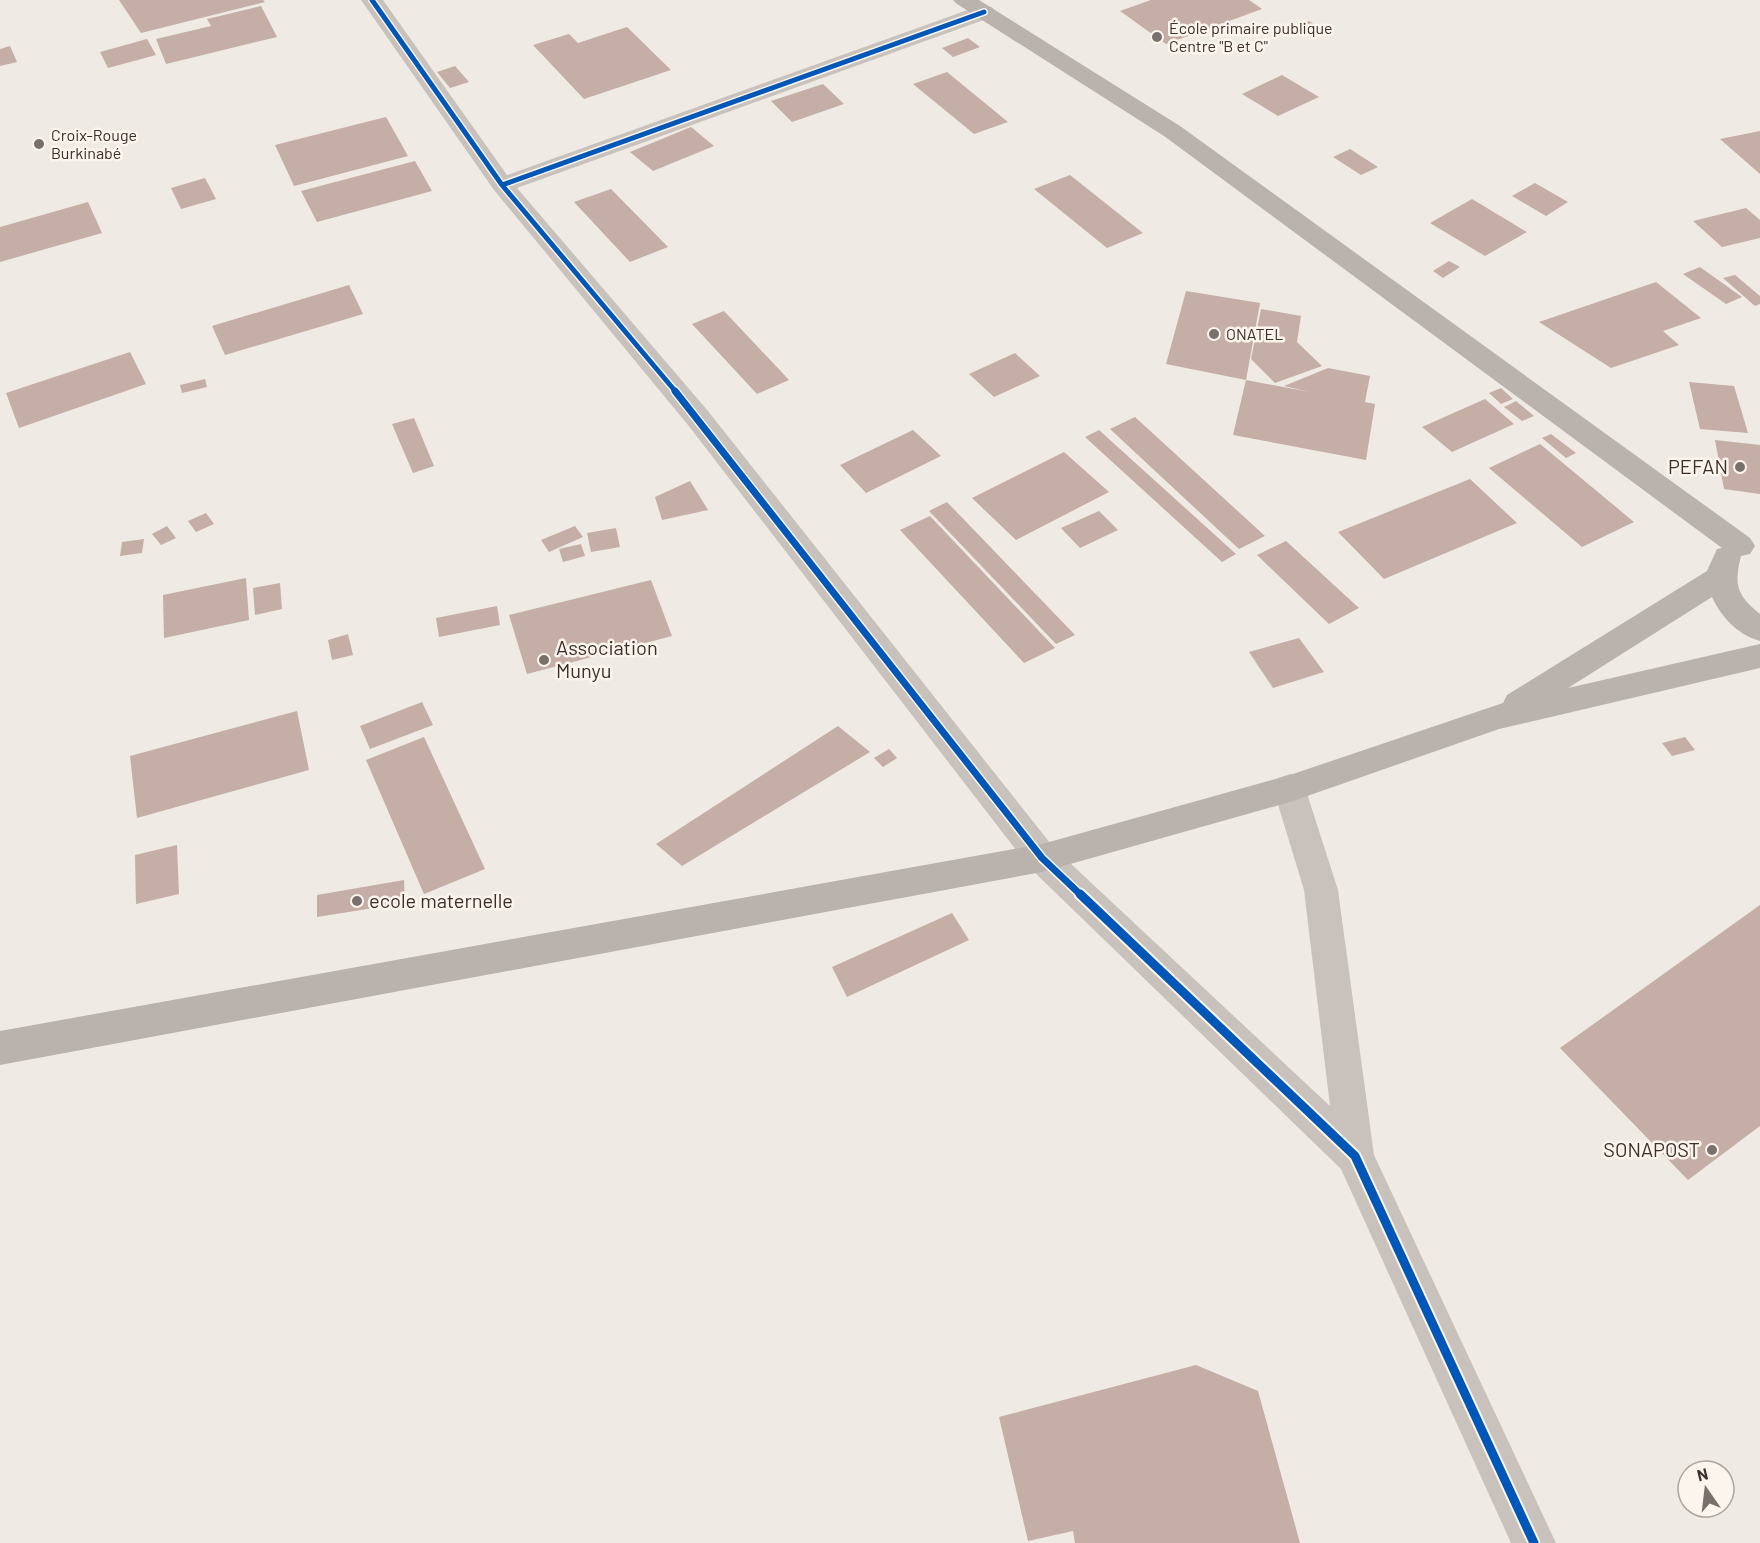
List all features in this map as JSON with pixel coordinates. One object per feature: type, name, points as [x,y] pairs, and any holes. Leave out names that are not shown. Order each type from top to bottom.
[{"type":"main road","points":[[974,6],[1172,131],[1750,543],[1725,559],[1720,577],[1724,593],[1736,611],[1760,630]]},
{"type":"main road","points":[[1497,717],[1720,577]]},
{"type":"main road","points":[[0,1048],[1042,858],[1290,788],[1497,717],[1760,656]]},
{"type":"street","points":[[372,0],[502,185],[698,418],[1042,858],[1355,1155]]},
{"type":"street","points":[[502,185],[974,6]]},
{"type":"street","points":[[1290,788],[1321,890],[1355,1155],[1534,1543]]},
{"type":"building","points":[[119,0],[263,0],[265,2],[141,33]]},
{"type":"building","points":[[1151,0],[1249,0],[1262,9],[1166,44],[1120,11]]},
{"type":"building","points":[[261,6],[277,37],[166,64],[156,39],[211,26],[207,19]]},
{"type":"building","points":[[1309,21],[1315,25],[1296,33],[1289,29]]},
{"type":"building","points":[[627,27],[671,70],[584,99],[533,45],[569,34],[578,43]]},
{"type":"building","points":[[968,38],[980,47],[953,57],[942,48]]},
{"type":"building","points":[[147,39],[156,55],[108,68],[100,52]]},
{"type":"building","points":[[10,46],[17,62],[0,66],[0,49]]},
{"type":"building","points":[[455,66],[469,82],[450,88],[437,72]]},
{"type":"building","points":[[947,72],[1008,122],[974,134],[913,84]]},
{"type":"building","points":[[1282,75],[1319,97],[1278,116],[1242,94]]},
{"type":"building","points":[[823,84],[844,104],[792,122],[771,101]]},
{"type":"building","points":[[386,117],[408,156],[294,186],[275,145]]},
{"type":"building","points":[[691,127],[714,146],[653,171],[630,152]]},
{"type":"building","points":[[1760,131],[1760,174],[1720,139]]},
{"type":"building","points":[[1350,149],[1378,167],[1361,175],[1333,157]]},
{"type":"building","points":[[415,161],[432,191],[317,222],[301,191]]},
{"type":"building","points":[[1070,175],[1143,233],[1107,248],[1034,189]]},
{"type":"building","points":[[205,178],[216,199],[181,209],[171,188]]},
{"type":"building","points":[[1535,183],[1568,202],[1546,216],[1512,196]]},
{"type":"building","points":[[611,189],[668,247],[630,262],[574,202]]},
{"type":"building","points":[[1472,199],[1527,232],[1485,256],[1430,223]]},
{"type":"building","points":[[88,202],[102,233],[0,262],[0,227]]},
{"type":"building","points":[[1746,208],[1760,220],[1760,238],[1722,247],[1693,221]]},
{"type":"building","points":[[1449,261],[1460,267],[1443,278],[1433,271]]},
{"type":"building","points":[[1700,267],[1742,297],[1726,304],[1683,274]]},
{"type":"building","points":[[1735,275],[1760,296],[1760,304],[1755,306],[1723,278]]},
{"type":"building","points":[[1656,282],[1701,318],[1663,331],[1679,345],[1611,368],[1539,322]]},
{"type":"building","points":[[349,285],[363,314],[225,355],[212,326]]},
{"type":"building","name":"ONATEL","points":[[1186,291],[1260,303],[1246,380],[1166,364]]},
{"type":"building","points":[[1261,309],[1301,316],[1297,342],[1322,366],[1275,383],[1251,359]]},
{"type":"building","points":[[724,311],[789,380],[757,394],[692,324]]},
{"type":"building","points":[[130,352],[146,384],[19,428],[6,393]]},
{"type":"building","points":[[1015,353],[1040,376],[994,397],[969,374]]},
{"type":"building","points":[[1328,368],[1370,376],[1365,402],[1375,404],[1366,460],[1233,435],[1246,380],[1310,392],[1284,386]]},
{"type":"building","points":[[205,379],[207,387],[182,393],[180,385]]},
{"type":"building","points":[[1689,382],[1734,386],[1748,433],[1700,429]]},
{"type":"building","points":[[1501,388],[1513,399],[1501,404],[1489,393]]},
{"type":"building","points":[[1485,399],[1514,424],[1452,452],[1422,427]]},
{"type":"building","points":[[1516,401],[1534,416],[1522,421],[1504,407]]},
{"type":"building","points":[[1135,417],[1265,536],[1239,549],[1110,429]]},
{"type":"building","points":[[414,418],[434,466],[413,473],[392,424]]},
{"type":"building","points":[[913,430],[941,456],[866,493],[840,465]]},
{"type":"building","points":[[1099,430],[1236,554],[1222,562],[1085,437]]},
{"type":"building","points":[[1551,434],[1576,453],[1566,458],[1542,438]]},
{"type":"building","name":"PEFAN","points":[[1715,440],[1760,445],[1760,494],[1724,489]]},
{"type":"building","points":[[1540,444],[1634,522],[1582,547],[1489,468]]},
{"type":"building","points":[[1064,452],[1109,492],[1016,540],[972,498]]},
{"type":"building","points":[[1470,479],[1517,523],[1384,579],[1338,532]]},
{"type":"building","points":[[690,481],[708,510],[662,520],[655,497]]},
{"type":"building","points":[[947,502],[1075,635],[1056,644],[929,511]]},
{"type":"building","points":[[1099,511],[1118,530],[1080,548],[1061,528]]},
{"type":"building","points":[[206,513],[214,524],[196,532],[188,521]]},
{"type":"building","points":[[930,516],[1055,648],[1024,663],[900,530]]},
{"type":"building","points":[[167,526],[176,538],[161,545],[152,534]]},
{"type":"building","points":[[575,526],[583,537],[549,552],[541,540]]},
{"type":"building","points":[[616,528],[620,547],[591,552],[587,533]]},
{"type":"building","points":[[144,539],[142,553],[120,556],[122,542]]},
{"type":"building","points":[[1286,541],[1359,608],[1329,624],[1257,555]]},
{"type":"building","points":[[581,544],[585,556],[563,562],[559,549]]},
{"type":"building","points":[[246,578],[249,620],[164,638],[163,595]]},
{"type":"building","points":[[651,580],[672,636],[527,674],[509,615]]},
{"type":"building","points":[[280,583],[282,609],[255,615],[253,588]]},
{"type":"building","points":[[497,606],[500,625],[439,637],[436,618]]},
{"type":"building","points":[[348,634],[353,655],[332,660],[328,640]]},
{"type":"building","points":[[1299,638],[1324,672],[1273,688],[1249,652]]},
{"type":"building","points":[[422,702],[433,725],[370,749],[360,726]]},
{"type":"building","points":[[297,711],[309,770],[137,818],[130,756]]},
{"type":"building","points":[[838,726],[870,752],[682,866],[656,844]]},
{"type":"building","points":[[424,737],[485,869],[424,894],[366,760]]},
{"type":"building","points":[[1685,737],[1695,750],[1672,756],[1662,743]]},
{"type":"building","points":[[889,749],[897,758],[883,767],[874,758]]},
{"type":"building","points":[[177,845],[179,894],[136,904],[135,855]]},
{"type":"building","points":[[404,880],[405,903],[317,917],[317,895]]},
{"type":"building","points":[[1760,905],[1760,1126],[1688,1180],[1560,1048]]},
{"type":"building","points":[[952,913],[969,940],[847,997],[832,967]]},
{"type":"building","points":[[1196,1365],[1258,1391],[1300,1543],[1075,1543],[1073,1531],[1028,1541],[999,1417]]},
{"type":"cycle path","points":[[372,0],[502,185],[698,418],[1042,858],[1355,1156],[1534,1543]]},
{"type":"cycle path","points":[[502,185],[984,12]]},
{"type":"place","name":"École primaire publique Centre \"B et C\"","points":[[1157,37]]},
{"type":"place","name":"Croix-Rouge Burkinabé","points":[[39,144]]},
{"type":"place","name":"ONATEL","points":[[1214,334]]},
{"type":"place","name":"PEFAN","points":[[1740,467]]},
{"type":"place","name":"Association Munyu","points":[[544,660]]},
{"type":"place","name":"ecole maternelle","points":[[357,901]]},
{"type":"place","name":"SONAPOST","points":[[1712,1150]]}]
